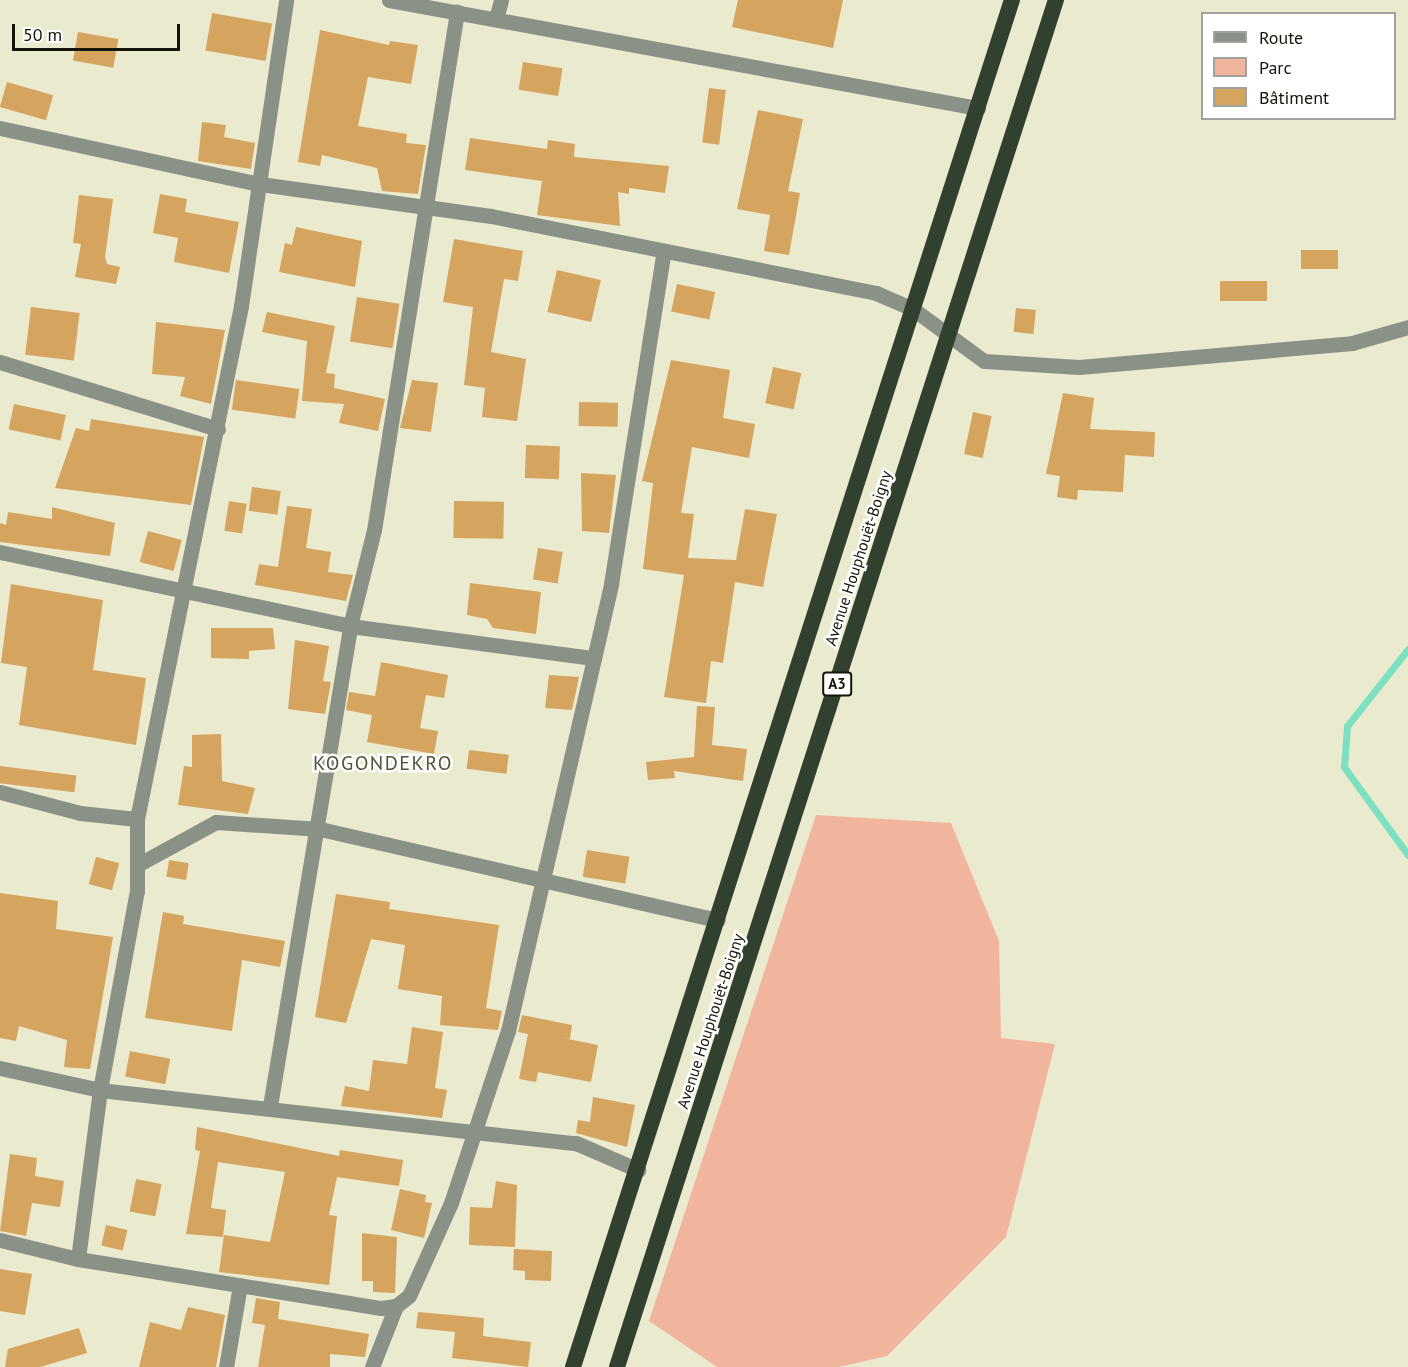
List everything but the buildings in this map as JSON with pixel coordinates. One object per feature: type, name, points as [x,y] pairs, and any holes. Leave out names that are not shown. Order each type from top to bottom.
[{"type":"highway","name":"Avenue Houphouët-Boigny","points":[[573,1367],[1012,0]]},
{"type":"highway","name":"Avenue Houphouët-Boigny","points":[[617,1367],[1056,0]]},
{"type":"street","points":[[78,1260],[100,1089],[139,864],[137,819],[187,590],[218,429],[260,184],[286,0]]},
{"type":"street","points":[[390,0],[978,108]]},
{"type":"street","points":[[496,19],[501,0]]},
{"type":"street","points":[[270,1106],[320,829],[350,626],[361,597],[428,209],[457,12]]},
{"type":"street","points":[[0,128],[260,184],[491,216],[876,293],[913,309],[948,338],[984,362],[1080,367],[1352,343],[1408,327]]},
{"type":"street","points":[[372,1367],[396,1306],[409,1296],[451,1203],[508,1031],[540,881],[611,584],[664,250]]},
{"type":"street","points":[[0,362],[218,429]]},
{"type":"street","points":[[0,552],[350,626],[594,658]]},
{"type":"street","points":[[0,792],[80,813],[137,819]]},
{"type":"street","points":[[139,864],[216,822],[320,829],[718,920]]},
{"type":"street","points":[[0,1068],[100,1089],[270,1106],[472,1134],[576,1143],[638,1170]]},
{"type":"street","points":[[0,1240],[78,1260],[396,1306]]},
{"type":"street","points":[[226,1367],[240,1285]]},
{"type":"green space","points":[[816,815],[951,823],[999,941],[1001,1038],[1055,1044],[1006,1237],[887,1356],[839,1367],[717,1367],[649,1321]]},
{"type":"waterway","points":[[1408,649],[1347,726],[1344,767],[1408,855]]},
{"type":"district","name":"KOGONDEKRO","points":[[383,763]]}]
